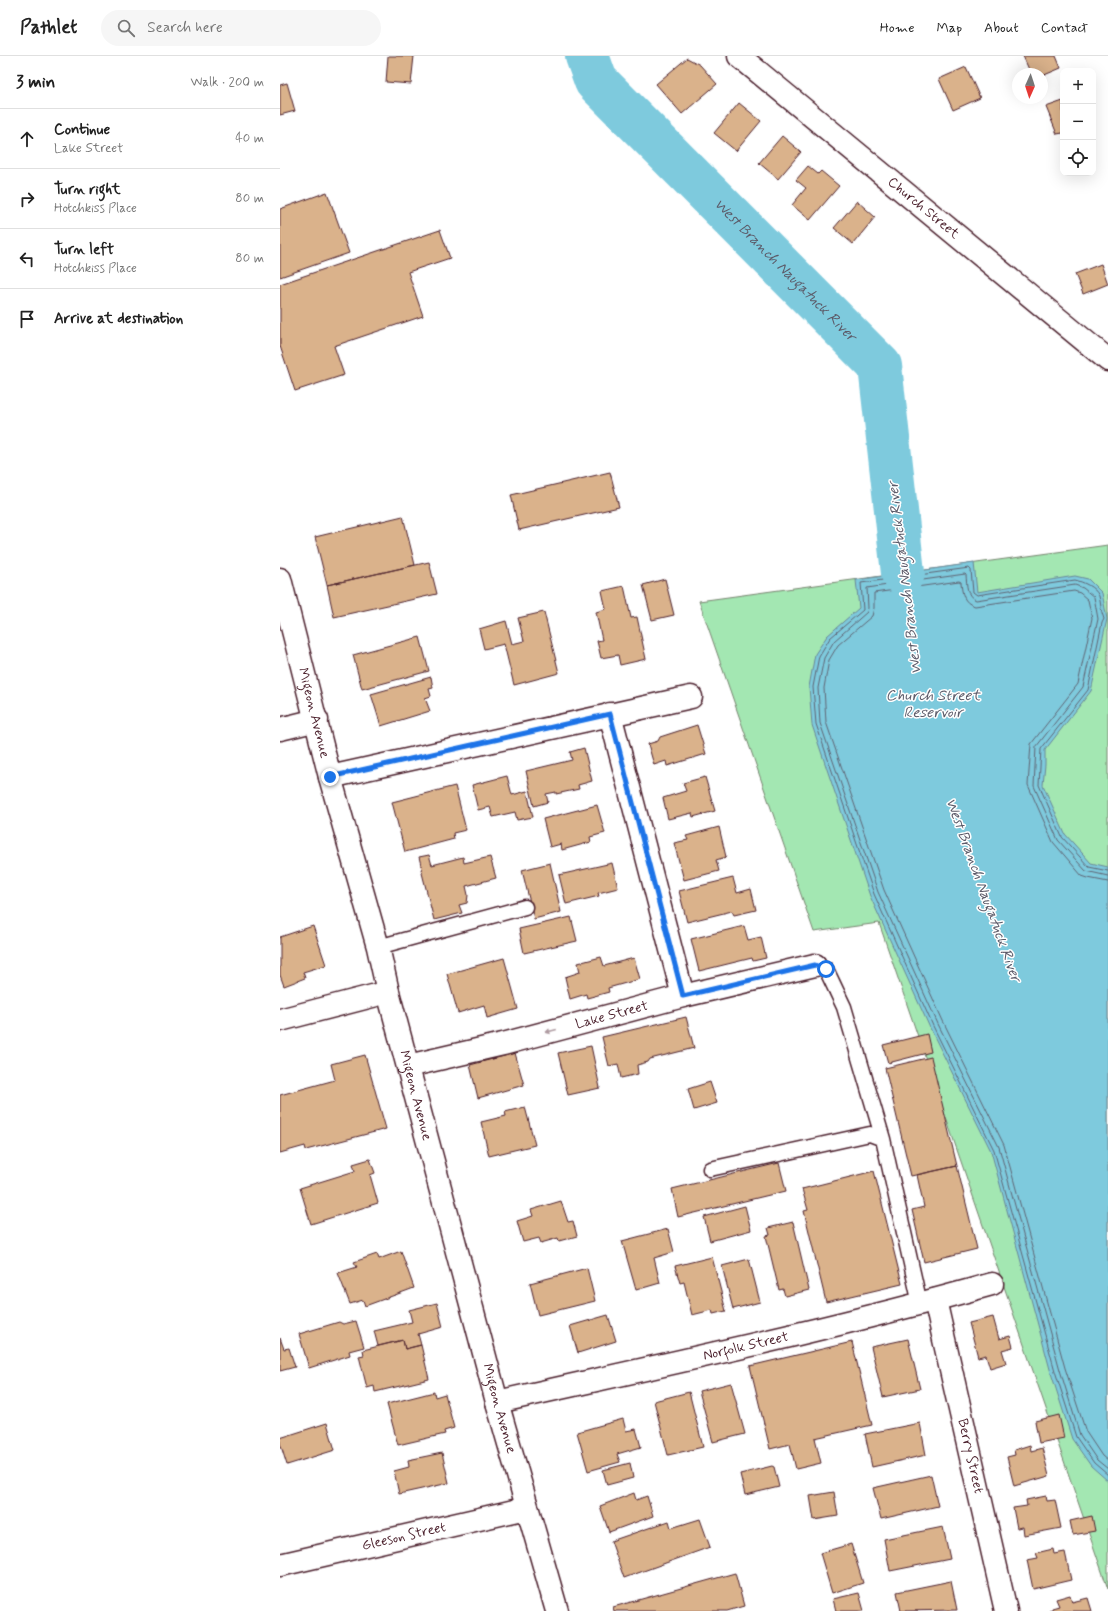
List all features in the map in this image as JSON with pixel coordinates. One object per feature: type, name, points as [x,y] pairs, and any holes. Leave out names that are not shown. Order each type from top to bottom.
[{"type":"street","name":"Church Street","points":[[739,56],[1108,360]]},
{"type":"street","name":"Migeon Avenue","points":[[280,579],[317,720],[330,777],[378,947],[388,992],[497,1402],[557,1611]]},
{"type":"street","points":[[330,777],[610,714],[692,698]]},
{"type":"street","points":[[610,714],[683,996]]},
{"type":"street","points":[[280,729],[317,720]]},
{"type":"street","name":"Lake Street","points":[[408,1066],[503,1044],[683,996],[815,965]]},
{"type":"street","points":[[280,1020],[388,992]]},
{"type":"street","name":"Norfolk Street","points":[[497,1402],[928,1302],[992,1284]]},
{"type":"street","name":"Berry Street","points":[[928,1302],[1006,1611]]},
{"type":"street","name":"Gleeson Street","points":[[280,1565],[527,1508]]},
{"type":"lane","points":[[378,947],[525,907]]},
{"type":"lane","points":[[815,965],[826,969],[844,1007],[883,1139],[928,1302]]},
{"type":"lane","points":[[710,1169],[870,1134],[883,1139]]},
{"type":"green space","name":"Church Street Reservoir","points":[[1108,545],[1108,1589],[879,923],[814,932],[699,601]]},
{"type":"water","name":"Church Street Reservoir","points":[[974,563],[977,592],[1075,576],[1088,579],[1102,593],[1107,619],[1091,691],[1045,750],[1043,785],[1065,834],[1091,863],[1108,867],[1108,1481],[1091,1466],[1072,1439],[1051,1373],[991,1151],[930,1028],[870,896],[812,725],[809,687],[815,654],[827,636],[859,608],[856,580]]},
{"type":"building","points":[[388,56],[414,56],[411,84],[386,82]]},
{"type":"building","points":[[1023,56],[1056,56],[1061,68],[1048,73],[1048,68],[1028,68]]},
{"type":"building","points":[[687,58],[700,65],[717,84],[682,114],[656,84]]},
{"type":"building","points":[[966,67],[980,98],[953,110],[939,79]]},
{"type":"building","points":[[287,83],[295,111],[280,115],[280,85]]},
{"type":"building","points":[[1060,102],[1060,134],[1057,134],[1046,107]]},
{"type":"building","points":[[739,103],[761,121],[736,151],[714,133]]},
{"type":"building","points":[[782,136],[801,152],[778,179],[759,163]]},
{"type":"building","points":[[808,166],[818,174],[821,171],[839,186],[810,220],[792,205],[806,188],[796,180]]},
{"type":"building","points":[[327,192],[349,253],[280,277],[280,209]]},
{"type":"building","points":[[857,201],[875,217],[853,244],[834,228]]},
{"type":"building","points":[[440,230],[450,258],[408,272],[423,316],[334,346],[344,375],[295,391],[280,346],[280,284]]},
{"type":"building","points":[[1101,264],[1108,284],[1083,294],[1075,274]]},
{"type":"building","points":[[610,472],[619,507],[519,530],[511,495]]},
{"type":"building","points":[[403,516],[415,565],[327,585],[315,537]]},
{"type":"building","points":[[429,562],[437,594],[334,617],[327,585]]},
{"type":"building","points":[[665,579],[674,615],[652,620],[643,585]]},
{"type":"building","points":[[624,586],[631,618],[637,617],[646,659],[620,665],[618,655],[601,658],[597,641],[602,640],[596,612],[606,609],[602,591]]},
{"type":"building","points":[[544,612],[559,673],[514,685],[504,644],[484,649],[479,629],[506,621],[512,644],[524,641],[518,618]]},
{"type":"building","points":[[420,637],[429,671],[362,689],[353,655]]},
{"type":"building","points":[[431,677],[433,688],[429,689],[431,696],[425,698],[430,711],[381,726],[371,694]]},
{"type":"building","points":[[697,725],[706,754],[667,766],[666,761],[654,765],[648,744],[658,741],[660,737]]},
{"type":"building","points":[[584,748],[592,781],[578,785],[579,789],[556,794],[556,792],[546,794],[548,802],[534,806],[526,771],[572,760],[570,752]]},
{"type":"building","points":[[507,776],[512,795],[527,791],[533,817],[517,820],[515,812],[493,817],[490,807],[478,810],[472,785]]},
{"type":"building","points":[[705,777],[715,811],[693,817],[692,813],[668,819],[663,798],[686,791],[683,783]]},
{"type":"building","points":[[455,786],[466,830],[453,833],[454,839],[405,852],[392,802]]},
{"type":"building","points":[[597,805],[605,833],[590,837],[591,842],[562,850],[561,844],[550,847],[543,819]]},
{"type":"building","points":[[719,827],[726,857],[716,860],[719,871],[684,880],[674,843],[688,840],[686,836]]},
{"type":"building","points":[[429,855],[432,865],[463,857],[464,863],[490,857],[496,878],[466,886],[468,895],[467,903],[459,905],[462,913],[434,920],[419,857]]},
{"type":"building","points":[[550,863],[561,912],[534,919],[522,870]]},
{"type":"building","points":[[612,863],[618,888],[598,893],[599,896],[566,904],[559,875]]},
{"type":"building","points":[[733,878],[737,893],[751,889],[756,910],[734,915],[732,911],[687,922],[679,891]]},
{"type":"building","points":[[571,917],[577,941],[524,953],[519,929]]},
{"type":"building","points":[[313,926],[326,965],[303,972],[305,978],[284,986],[280,975],[280,937]]},
{"type":"building","points":[[744,926],[748,940],[761,937],[766,958],[753,961],[752,958],[699,971],[691,939]]},
{"type":"building","points":[[601,957],[604,966],[634,958],[640,979],[608,988],[609,992],[587,998],[586,994],[570,999],[565,977],[580,972],[578,963]]},
{"type":"building","points":[[504,958],[518,1009],[487,1018],[484,1005],[458,1013],[447,974]]},
{"type":"building","points":[[686,1017],[694,1048],[650,1059],[648,1062],[637,1065],[638,1074],[621,1078],[618,1064],[609,1066],[602,1037]]},
{"type":"building","points":[[927,1034],[931,1052],[888,1063],[883,1045]]},
{"type":"building","points":[[591,1046],[600,1088],[568,1095],[558,1053]]},
{"type":"building","points":[[515,1053],[524,1085],[478,1098],[470,1065]]},
{"type":"building","points":[[365,1055],[386,1129],[306,1150],[305,1146],[280,1153],[280,1095],[335,1080],[331,1064]]},
{"type":"building","points":[[931,1057],[957,1166],[911,1176],[885,1068]]},
{"type":"building","points":[[710,1082],[717,1103],[694,1110],[688,1089]]},
{"type":"building","points":[[525,1107],[535,1145],[489,1156],[481,1122],[506,1116],[505,1112]]},
{"type":"building","points":[[370,1159],[375,1173],[370,1175],[378,1203],[311,1224],[300,1188],[355,1171],[353,1164]]},
{"type":"building","points":[[779,1163],[786,1191],[678,1217],[672,1189]]},
{"type":"building","points":[[957,1166],[977,1249],[924,1262],[912,1210],[924,1207],[917,1175]]},
{"type":"building","points":[[874,1171],[902,1284],[826,1302],[804,1211],[808,1210],[802,1189]]},
{"type":"building","points":[[561,1201],[568,1222],[573,1221],[577,1236],[559,1241],[558,1238],[541,1243],[539,1238],[523,1242],[517,1221],[533,1216],[531,1210]]},
{"type":"building","points":[[745,1206],[751,1230],[710,1241],[704,1217]]},
{"type":"building","points":[[793,1222],[809,1290],[785,1296],[783,1289],[779,1290],[766,1236],[770,1235],[768,1228]]},
{"type":"building","points":[[668,1229],[674,1252],[654,1258],[660,1283],[636,1290],[622,1241]]},
{"type":"building","points":[[401,1251],[414,1288],[365,1306],[363,1300],[350,1304],[338,1273],[357,1267],[354,1262],[377,1254],[379,1259]]},
{"type":"building","points":[[712,1257],[726,1311],[713,1314],[712,1310],[692,1315],[684,1282],[680,1283],[675,1266]]},
{"type":"building","points":[[749,1259],[760,1302],[733,1309],[722,1266]]},
{"type":"building","points":[[587,1268],[595,1301],[538,1315],[530,1283]]},
{"type":"building","points":[[437,1303],[443,1327],[418,1334],[421,1345],[405,1349],[403,1340],[378,1346],[374,1331],[412,1322],[409,1310]]},
{"type":"building","points":[[608,1315],[616,1341],[578,1353],[570,1326]]},
{"type":"building","points":[[993,1317],[999,1339],[1010,1336],[1013,1347],[1002,1350],[1006,1363],[990,1368],[986,1355],[978,1357],[969,1323]]},
{"type":"building","points":[[356,1321],[364,1347],[349,1351],[350,1355],[309,1368],[299,1334],[339,1322],[343,1324]]},
{"type":"building","points":[[280,1338],[284,1349],[289,1348],[295,1367],[280,1371]]},
{"type":"building","points":[[908,1339],[920,1389],[883,1397],[871,1347]]},
{"type":"building","points":[[403,1340],[405,1349],[421,1345],[429,1379],[375,1392],[374,1386],[367,1388],[359,1356],[364,1355],[363,1350]]},
{"type":"building","points":[[852,1342],[872,1425],[815,1438],[821,1463],[796,1469],[790,1444],[770,1449],[750,1366]]},
{"type":"building","points":[[731,1383],[745,1434],[713,1442],[699,1391]]},
{"type":"building","points":[[434,1392],[435,1397],[445,1394],[454,1428],[444,1431],[445,1434],[398,1445],[387,1404]]},
{"type":"building","points":[[689,1392],[703,1447],[668,1455],[654,1401]]},
{"type":"building","points":[[1059,1415],[1064,1438],[1039,1443],[1035,1421]]},
{"type":"building","points":[[623,1419],[626,1431],[636,1429],[641,1447],[617,1454],[620,1462],[588,1471],[577,1432]]},
{"type":"building","points":[[327,1423],[335,1450],[287,1465],[280,1443],[280,1438]]},
{"type":"building","points":[[920,1423],[926,1455],[872,1467],[865,1434]]},
{"type":"building","points":[[1030,1445],[1031,1451],[1042,1448],[1049,1476],[1014,1486],[1007,1457],[1015,1455],[1014,1450]]},
{"type":"building","points":[[442,1453],[449,1483],[399,1494],[394,1471],[409,1467],[408,1460]]},
{"type":"building","points":[[630,1463],[633,1478],[607,1485],[603,1470]]},
{"type":"building","points":[[772,1466],[774,1467],[779,1487],[745,1495],[740,1474]]},
{"type":"building","points":[[931,1475],[938,1506],[881,1519],[873,1488]]},
{"type":"building","points":[[834,1492],[838,1516],[814,1520],[810,1496]]},
{"type":"building","points":[[634,1493],[636,1500],[647,1496],[653,1516],[609,1532],[600,1506]]},
{"type":"building","points":[[1046,1496],[1047,1501],[1055,1500],[1061,1528],[1024,1535],[1023,1527],[1017,1528],[1013,1508],[1027,1506],[1026,1500]]},
{"type":"building","points":[[1092,1516],[1095,1531],[1073,1535],[1070,1521]]},
{"type":"building","points":[[700,1519],[710,1547],[624,1578],[611,1541],[669,1521],[671,1528]]},
{"type":"building","points":[[943,1527],[950,1559],[890,1571],[884,1539]]},
{"type":"building","points":[[851,1544],[863,1583],[832,1593],[820,1553]]},
{"type":"building","points":[[1053,1549],[1054,1554],[1065,1552],[1071,1580],[1033,1589],[1027,1560],[1038,1558],[1036,1553]]},
{"type":"building","points":[[735,1573],[744,1606],[727,1611],[614,1611],[613,1607]]},
{"type":"building","points":[[951,1581],[957,1610],[901,1611],[897,1592]]},
{"type":"building","points":[[859,1593],[864,1611],[836,1611],[833,1599]]},
{"type":"building","points":[[1070,1595],[1072,1602],[1088,1598],[1092,1611],[1049,1611],[1052,1610],[1052,1608],[1059,1606],[1056,1599]]},
{"type":"waterway","name":"West Branch Naugatuck River","points":[[587,56],[596,81],[880,366],[903,573]]},
{"type":"route","points":[[330,777],[610,714],[683,996],[815,965],[826,969]]}]
